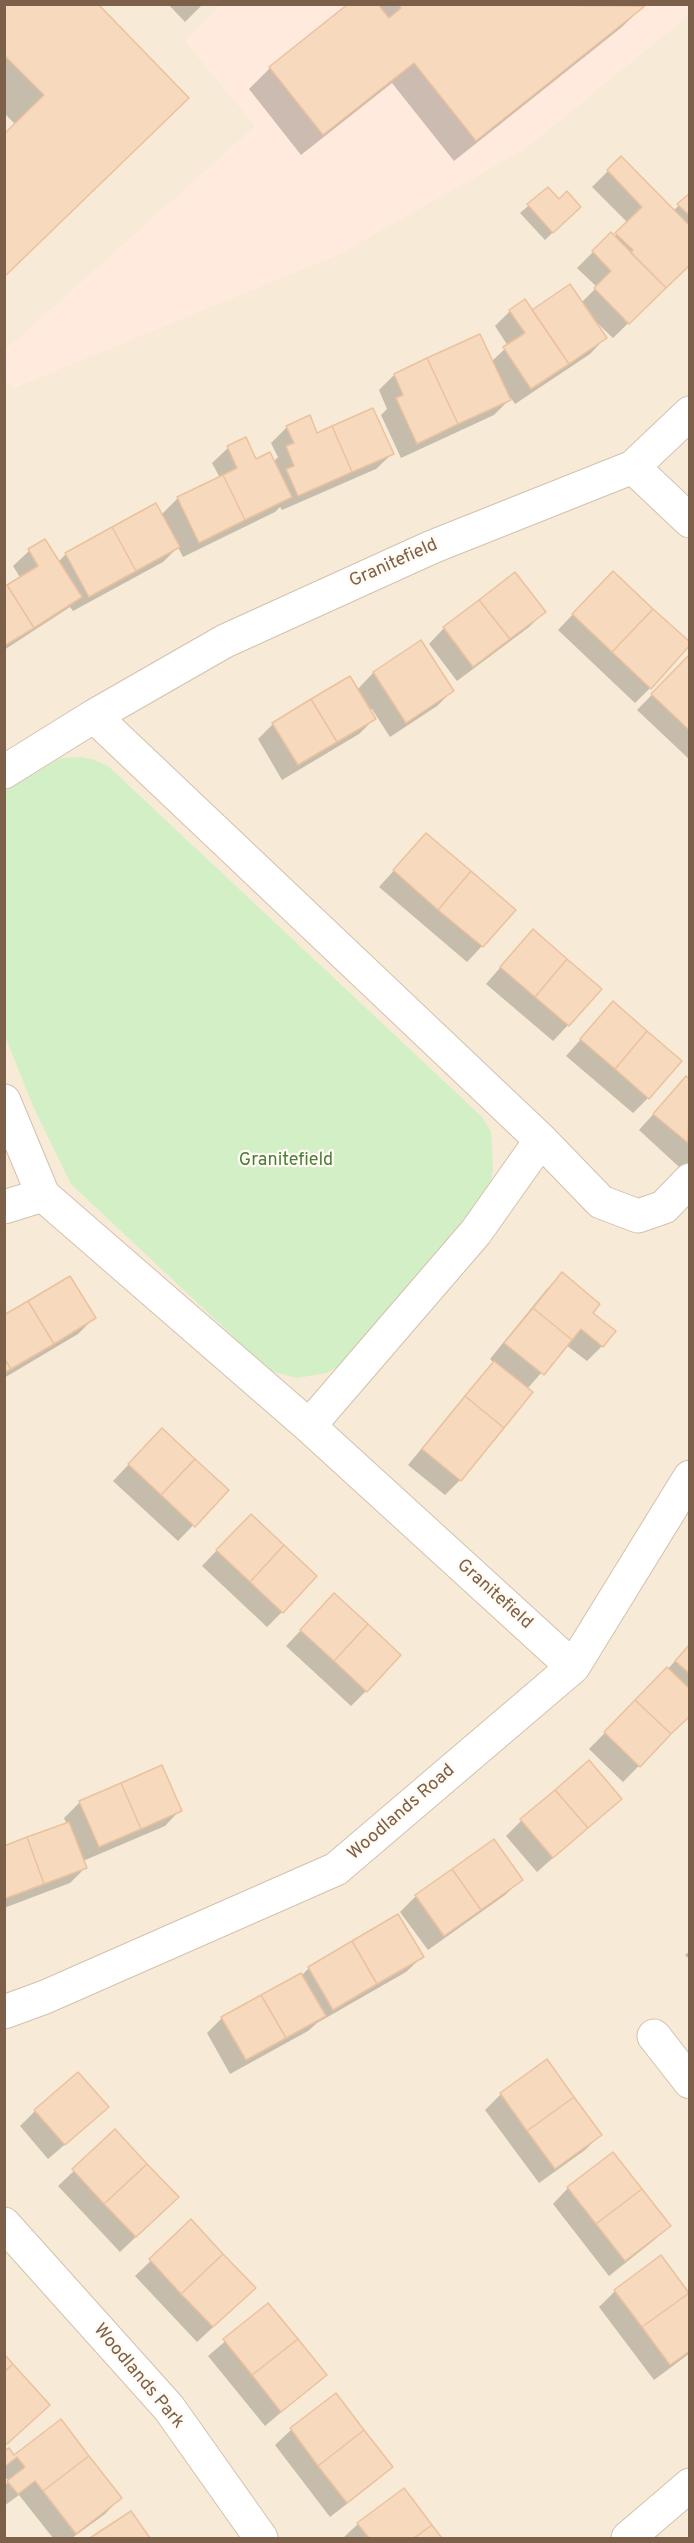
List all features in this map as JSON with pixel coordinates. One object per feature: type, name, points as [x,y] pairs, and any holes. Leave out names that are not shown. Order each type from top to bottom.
[{"type":"street","name":"Granitefield","points":[[4,772],[94,716],[225,641],[432,547],[633,467],[690,413]]},
{"type":"street","points":[[633,467],[690,521]]},
{"type":"street","points":[[94,716],[542,1140],[601,1202],[638,1216],[664,1207],[690,1180]]},
{"type":"street","name":"Granitefield","points":[[4,1101],[43,1195],[309,1426],[573,1667]]},
{"type":"street","points":[[309,1426],[476,1232],[542,1140]]},
{"type":"street","points":[[4,1207],[43,1195]]},
{"type":"street","name":"Woodlands Road","points":[[4,2012],[45,1998],[336,1869],[573,1667],[690,1477]]},
{"type":"street","points":[[654,2036],[690,2082]]},
{"type":"street","name":"Woodlands Park","points":[[4,2224],[169,2408],[261,2538]]},
{"type":"street","points":[[628,2538],[690,2485]]},
{"type":"shaded area","points":[[5,5],[222,5],[186,42],[256,126],[5,351]]},
{"type":"shaded area","points":[[222,5],[689,5],[689,14],[523,150],[340,254],[14,388],[5,378],[4,351],[256,126],[186,42]]},
{"type":"shaded area","points":[[689,14],[689,2538],[5,2538],[4,378],[14,388],[523,150]]},
{"type":"green space","name":"Granitefield","points":[[80,757],[108,766],[482,1117],[491,1132],[493,1168],[491,1182],[483,1196],[354,1352],[327,1373],[297,1378],[270,1371],[71,1184],[33,1106],[5,1036],[5,791],[61,758]]},
{"type":"building","points":[[4,4],[98,4],[189,98],[4,277],[4,134],[44,95],[4,55]]},
{"type":"building","points":[[348,4],[378,4],[389,18],[401,8],[398,4],[645,6],[476,141],[414,63],[323,135],[269,67]]},
{"type":"building","points":[[621,156],[690,226],[690,265],[666,288],[631,253],[633,250],[615,233],[642,207],[607,170]]},
{"type":"building","points":[[548,187],[559,199],[567,191],[581,207],[553,233],[527,204]]},
{"type":"building","points":[[690,193],[690,216],[677,204]]},
{"type":"building","points":[[611,232],[666,288],[629,324],[594,288],[611,271],[592,251]]},
{"type":"building","points":[[570,284],[607,338],[569,364],[532,310]]},
{"type":"building","points":[[525,299],[569,364],[531,389],[503,347],[525,333],[509,310]]},
{"type":"building","points":[[480,334],[511,400],[458,424],[427,358]]},
{"type":"building","points":[[427,358],[458,424],[417,444],[396,398],[403,395],[394,374]]},
{"type":"building","points":[[373,408],[394,454],[352,472],[332,426]]},
{"type":"building","points":[[310,415],[317,433],[332,426],[352,472],[298,496],[286,469],[294,466],[286,446],[294,443],[286,426]]},
{"type":"building","points":[[246,437],[256,459],[270,452],[292,497],[245,520],[223,475],[237,468],[227,446]]},
{"type":"building","points":[[223,475],[245,520],[199,543],[177,497]]},
{"type":"building","points":[[156,503],[180,547],[136,571],[112,527]]},
{"type":"building","points":[[112,527],[136,571],[89,597],[65,553]]},
{"type":"building","points":[[45,539],[82,597],[34,628],[7,585],[38,566],[28,549]]},
{"type":"building","points":[[613,571],[653,609],[612,652],[572,614]]},
{"type":"building","points":[[515,572],[546,612],[510,639],[479,600]]},
{"type":"building","points":[[7,585],[34,628],[4,646],[4,587]]},
{"type":"building","points":[[479,600],[510,639],[473,667],[443,627]]},
{"type":"building","points":[[653,609],[690,642],[690,645],[651,689],[612,652]]},
{"type":"building","points":[[421,640],[454,691],[406,723],[373,672]]},
{"type":"building","points":[[690,654],[690,731],[651,694]]},
{"type":"building","points":[[350,676],[376,719],[337,742],[311,699]]},
{"type":"building","points":[[311,699],[337,742],[298,765],[272,723]]},
{"type":"building","points":[[426,833],[471,871],[438,910],[393,870]]},
{"type":"building","points":[[471,871],[516,910],[483,947],[438,910]]},
{"type":"building","points":[[533,929],[567,959],[535,997],[500,967]]},
{"type":"building","points":[[567,959],[602,989],[569,1026],[535,997]]},
{"type":"building","points":[[613,1001],[647,1031],[615,1069],[580,1039]]},
{"type":"building","points":[[647,1031],[682,1061],[649,1099],[615,1069]]},
{"type":"building","points":[[686,1076],[690,1079],[688,1143],[653,1114]]},
{"type":"building","points":[[562,1272],[600,1304],[593,1313],[616,1331],[603,1347],[581,1329],[572,1340],[533,1308]]},
{"type":"building","points":[[70,1276],[96,1318],[54,1344],[28,1301]]},
{"type":"building","points":[[28,1301],[54,1344],[11,1369],[4,1358],[4,1315]]},
{"type":"building","points":[[533,1308],[572,1340],[544,1375],[504,1343]]},
{"type":"building","points":[[4,1358],[11,1369],[4,1373]]},
{"type":"building","points":[[494,1361],[533,1392],[504,1428],[465,1396]]},
{"type":"building","points":[[465,1396],[504,1428],[461,1481],[422,1449]]},
{"type":"building","points":[[162,1428],[195,1459],[161,1495],[128,1464]]},
{"type":"building","points":[[195,1459],[229,1490],[195,1527],[161,1495]]},
{"type":"building","points":[[251,1514],[284,1545],[250,1582],[216,1550]]},
{"type":"building","points":[[284,1545],[317,1576],[283,1613],[250,1582]]},
{"type":"building","points":[[334,1593],[368,1624],[334,1661],[300,1630]]},
{"type":"building","points":[[368,1624],[401,1655],[367,1692],[334,1661]]},
{"type":"building","points":[[690,1644],[690,1674],[675,1661]]},
{"type":"building","points":[[667,1667],[690,1689],[690,1716],[671,1734],[635,1700]]},
{"type":"building","points":[[635,1700],[671,1734],[640,1767],[604,1732]]},
{"type":"building","points":[[589,1760],[622,1799],[588,1828],[555,1790]]},
{"type":"building","points":[[162,1765],[182,1811],[141,1829],[121,1783]]},
{"type":"building","points":[[121,1783],[141,1829],[99,1847],[79,1801]]},
{"type":"building","points":[[555,1790],[588,1828],[553,1858],[520,1819]]},
{"type":"building","points":[[69,1822],[87,1868],[44,1884],[27,1837]]},
{"type":"building","points":[[27,1837],[44,1884],[4,1899],[4,1846]]},
{"type":"building","points":[[494,1839],[523,1880],[481,1910],[452,1869]]},
{"type":"building","points":[[452,1869],[481,1910],[444,1936],[415,1895]]},
{"type":"building","points":[[398,1914],[424,1957],[377,1984],[352,1941]]},
{"type":"building","points":[[352,1941],[377,1984],[333,2010],[308,1967]]},
{"type":"building","points":[[301,1973],[326,2016],[286,2038],[261,1995]]},
{"type":"building","points":[[261,1995],[286,2038],[246,2060],[221,2017]]},
{"type":"building","points":[[547,2059],[574,2097],[527,2131],[500,2093]]},
{"type":"building","points":[[78,2072],[109,2107],[65,2145],[34,2110]]},
{"type":"building","points":[[574,2097],[602,2135],[555,2169],[527,2131]]},
{"type":"building","points":[[115,2129],[147,2164],[104,2204],[72,2169]]},
{"type":"building","points":[[613,2152],[642,2189],[596,2224],[567,2187]]},
{"type":"building","points":[[147,2164],[179,2197],[136,2237],[104,2204]]},
{"type":"building","points":[[642,2189],[671,2226],[625,2261],[596,2224]]},
{"type":"building","points":[[191,2219],[223,2254],[181,2294],[149,2259]]},
{"type":"building","points":[[223,2254],[256,2288],[213,2327],[181,2294]]},
{"type":"building","points":[[661,2255],[689,2293],[642,2327],[614,2290]]},
{"type":"building","points":[[689,2293],[690,2351],[670,2365],[642,2327]]},
{"type":"building","points":[[268,2303],[298,2339],[252,2375],[223,2339]]},
{"type":"building","points":[[298,2339],[327,2375],[281,2412],[252,2375]]},
{"type":"building","points":[[4,2354],[13,2364],[4,2372]]},
{"type":"building","points":[[13,2364],[50,2405],[7,2444],[4,2441],[4,2372]]},
{"type":"building","points":[[336,2393],[364,2430],[318,2466],[290,2428]]},
{"type":"building","points":[[61,2419],[89,2456],[43,2491],[35,2481],[18,2494],[7,2481],[25,2467],[17,2457],[4,2467],[4,2451],[9,2448],[14,2455]]},
{"type":"building","points":[[364,2430],[393,2467],[347,2503],[318,2466]]},
{"type":"building","points":[[89,2456],[122,2498],[76,2534],[43,2491]]},
{"type":"building","points":[[404,2488],[432,2525],[414,2538],[369,2538],[357,2523]]},
{"type":"building","points":[[131,2511],[150,2538],[90,2538]]},
{"type":"building","points":[[432,2525],[442,2538],[414,2538]]}]
